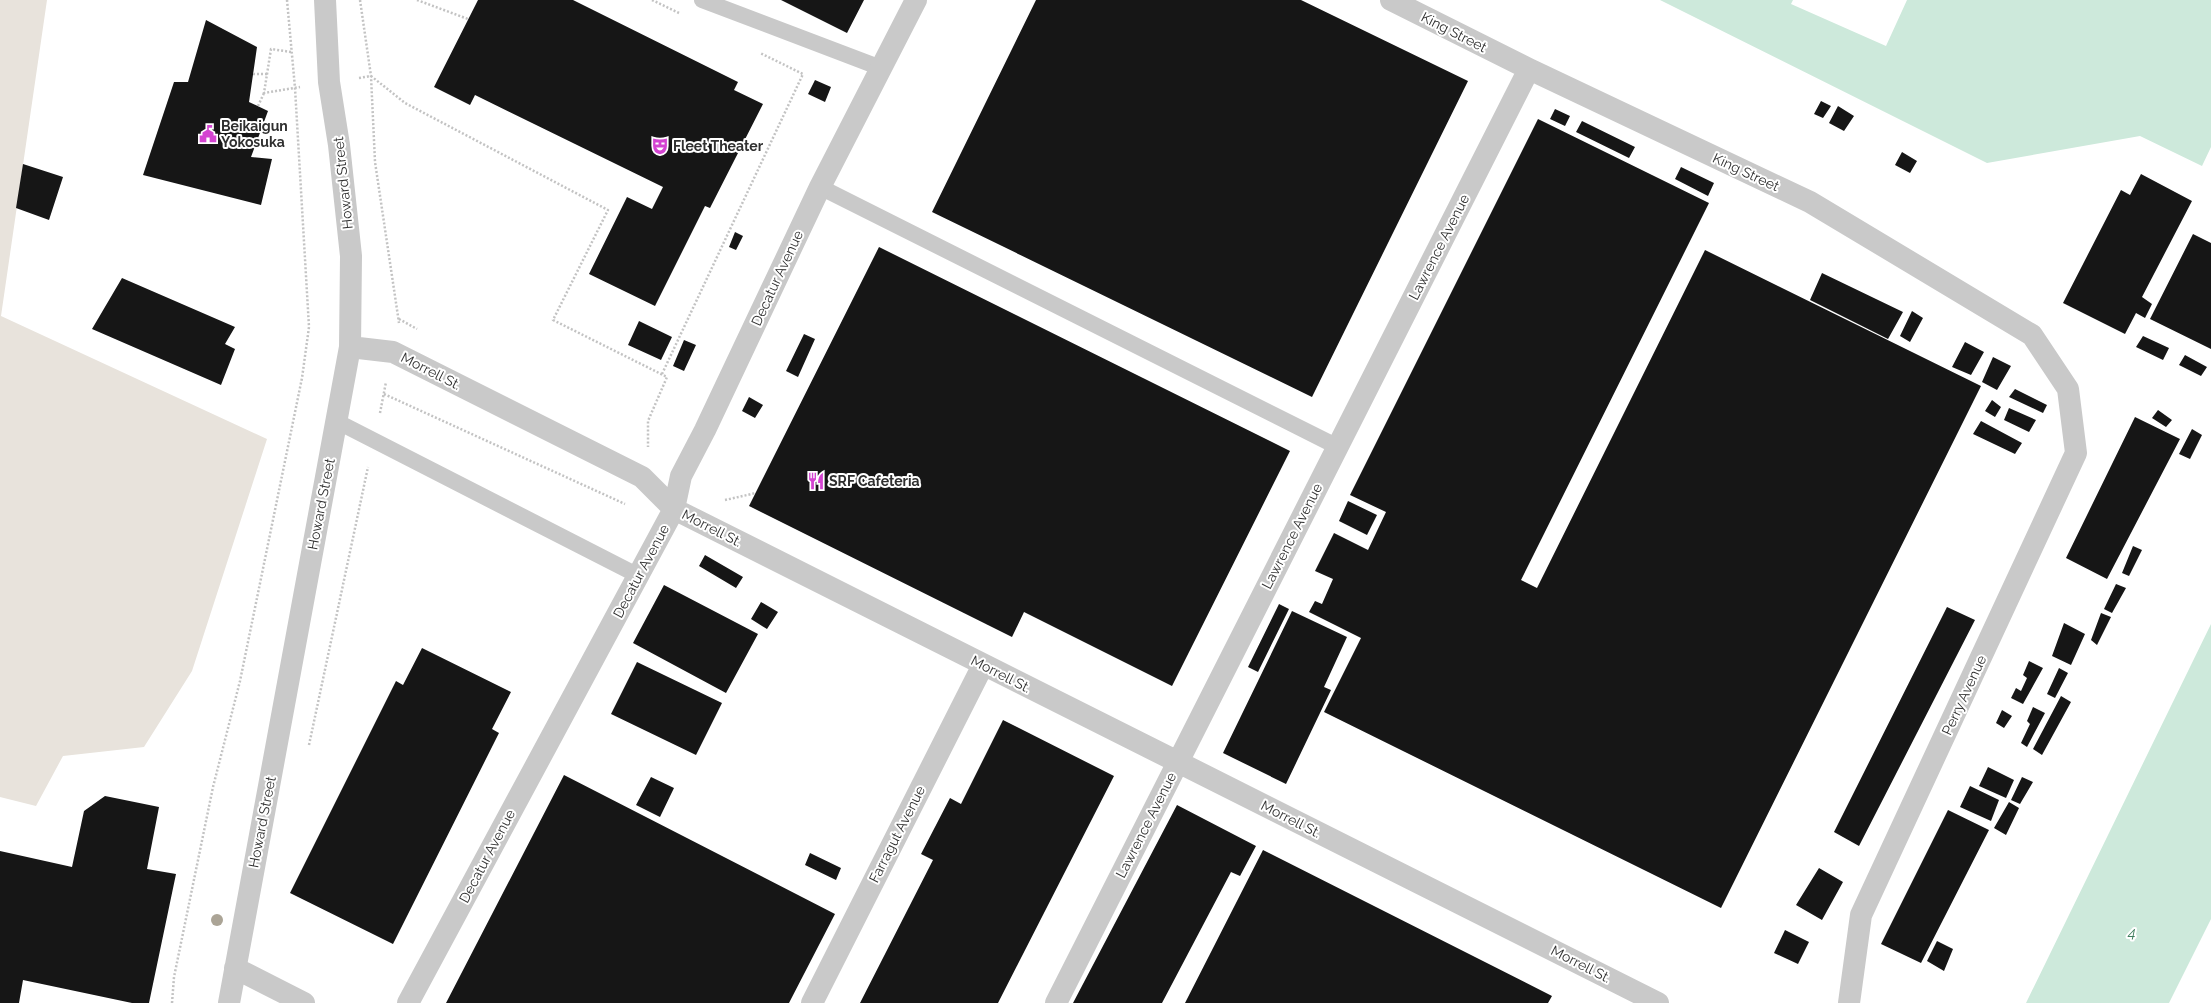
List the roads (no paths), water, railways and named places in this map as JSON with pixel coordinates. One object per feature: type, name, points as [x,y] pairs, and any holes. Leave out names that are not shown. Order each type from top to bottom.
[{"type":"street","name":"Howard Street","points":[[229,1003],[350,347],[351,256],[339,145],[330,82],[325,0]]},
{"type":"street","name":"Decatur Avenue","points":[[408,1003],[674,510],[681,476],[705,430],[820,187],[916,0]]},
{"type":"street","name":"King Street","points":[[1392,0],[1529,69],[1810,202],[2032,335],[2068,389]]},
{"type":"street","name":"Lawrence Avenue","points":[[1056,1003],[1529,69]]},
{"type":"street","name":"Morrell St.","points":[[350,347],[393,352],[642,476],[674,510],[1658,1003]]},
{"type":"street","name":"Perry Avenue","points":[[1849,1003],[1861,915],[2076,453],[2068,389]]},
{"type":"street","name":"Farragut Avenue","points":[[812,1003],[983,664]]},
{"type":"street","points":[[235,968],[304,1003]]},
{"type":"lane","points":[[702,0],[881,68]]},
{"type":"lane","points":[[820,187],[1338,447]]},
{"type":"lane","points":[[336,421],[639,576]]},
{"type":"water","points":[[1660,0],[1793,0],[1791,4],[1886,46],[1907,0],[2211,0],[2211,147],[2202,166],[2140,136],[1987,163]]},
{"type":"water","name":"4","points":[[2211,624],[2211,919],[2169,1003],[2026,1003]]},
{"type":"place","name":"Beikaigun Yokosuka","points":[[208,134]]},
{"type":"place","name":"Fleet Theater","points":[[660,146]]},
{"type":"place","name":"SRF Cafeteria","points":[[816,481]]}]
